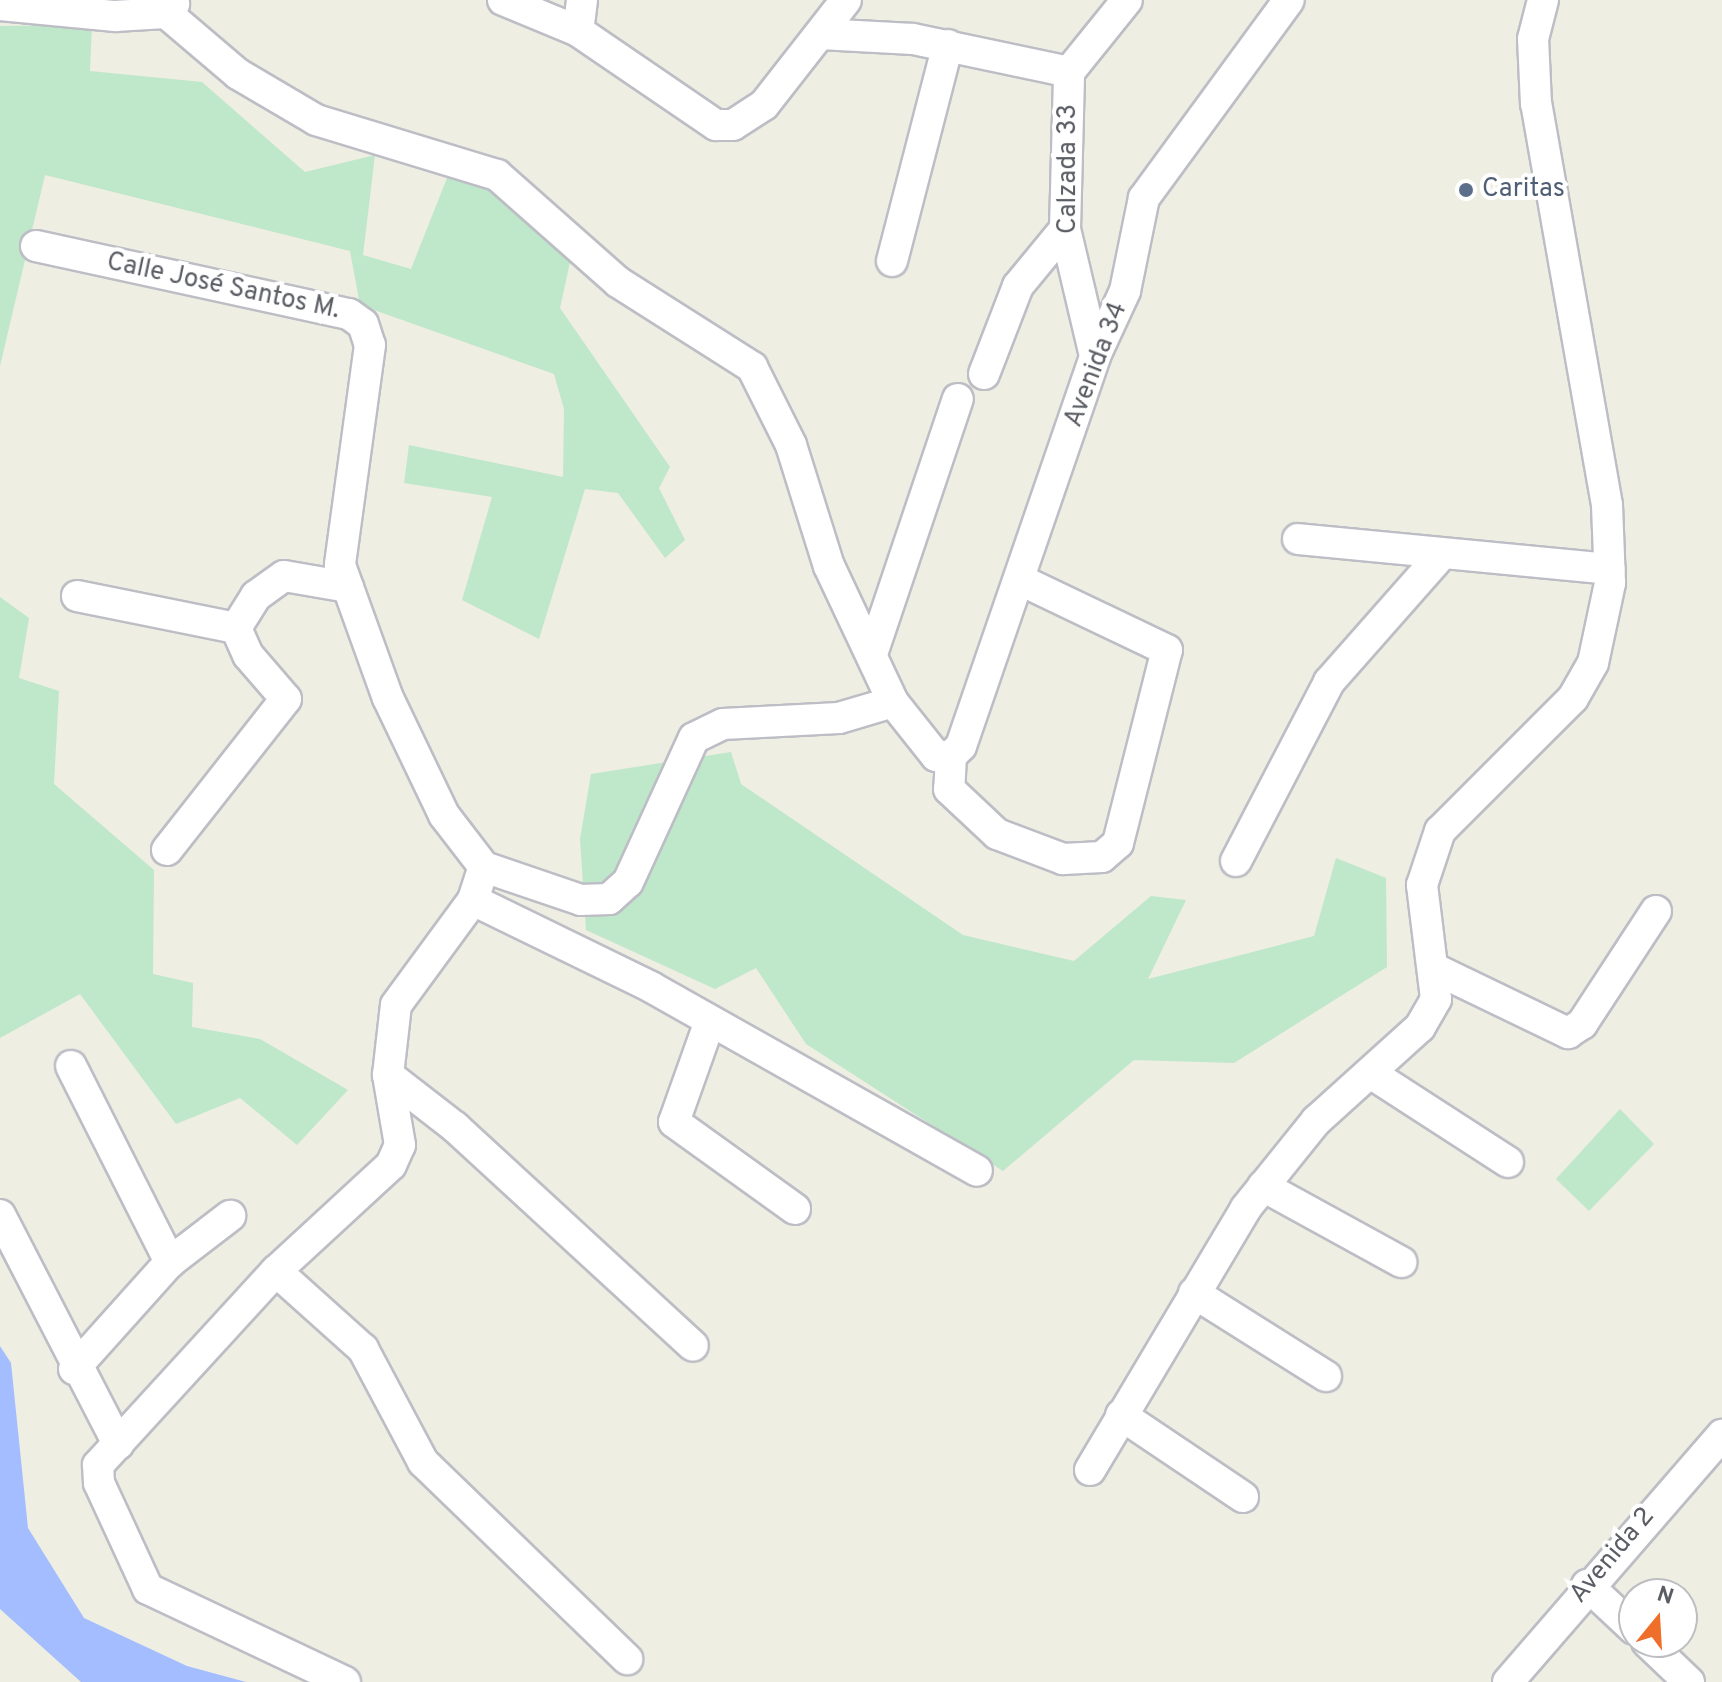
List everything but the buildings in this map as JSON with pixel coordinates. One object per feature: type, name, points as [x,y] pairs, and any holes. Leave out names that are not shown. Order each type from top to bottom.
[{"type":"street","points":[[503,0],[578,31],[716,125],[733,125],[764,105],[846,0]]},
{"type":"street","points":[[578,31],[582,0]]},
{"type":"street","name":"Calzada 33","points":[[1095,356],[1065,229],[1069,72],[1127,0]]},
{"type":"street","name":"Avenida 34","points":[[951,756],[961,746],[1095,356],[1125,291],[1144,198],[1289,0]]},
{"type":"street","points":[[1090,1470],[1194,1293],[1263,1186],[1316,1121],[1372,1074],[1420,1027],[1436,999],[1435,969],[1422,885],[1440,831],[1573,698],[1593,663],[1610,569],[1599,452],[1536,104],[1533,39],[1543,0]]},
{"type":"street","points":[[15,5],[165,4],[238,74],[316,120],[497,175],[618,282],[752,367],[791,445],[829,566],[893,702],[936,756],[951,756],[949,789],[1008,840],[1063,859],[1102,857],[1118,843],[1167,650],[1020,580]]},
{"type":"street","points":[[820,34],[948,45],[1069,72]]},
{"type":"street","points":[[892,261],[948,45]]},
{"type":"street","points":[[984,374],[1018,286],[1065,229]]},
{"type":"street","name":"Calle José Santos M.","points":[[36,246],[349,314],[363,324],[370,345],[340,565],[388,698],[444,815],[484,867]]},
{"type":"street","points":[[872,654],[958,399]]},
{"type":"street","points":[[1298,539],[1610,569]]},
{"type":"street","points":[[1236,861],[1329,682],[1442,554]]},
{"type":"street","points":[[236,628],[256,596],[284,576],[348,587]]},
{"type":"street","points":[[77,596],[236,628]]},
{"type":"street","points":[[167,850],[286,699],[248,655],[236,628]]},
{"type":"street","points":[[345,1682],[148,1589],[99,1483],[98,1465],[276,1271],[391,1165],[400,1145],[388,1075],[396,1005],[473,900],[484,867],[581,900],[609,899],[628,882],[694,738],[723,724],[839,718],[893,702]]},
{"type":"street","points":[[473,900],[710,1021],[977,1171]]},
{"type":"street","points":[[1435,969],[1568,1033],[1582,1024],[1656,911]]},
{"type":"street","points":[[710,1021],[674,1122],[795,1209]]},
{"type":"street","points":[[71,1066],[170,1262]]},
{"type":"street","points":[[1372,1074],[1508,1162]]},
{"type":"street","points":[[388,1075],[693,1346]]},
{"type":"street","points":[[1263,1186],[1401,1262]]},
{"type":"street","points":[[0,1215],[74,1369],[118,1444]]},
{"type":"street","points":[[74,1369],[170,1262],[230,1216]]},
{"type":"street","points":[[276,1271],[363,1349],[423,1462],[627,1659]]},
{"type":"street","points":[[1194,1293],[1326,1376]]},
{"type":"street","points":[[1121,1415],[1243,1497]]},
{"type":"street","name":"Avenida 2","points":[[1508,1682],[1587,1585],[1722,1435]]},
{"type":"street","points":[[1587,1585],[1618,1614]]},
{"type":"street","points":[[1664,1658],[1689,1682]]},
{"type":"green space","points":[[92,25],[90,71],[202,82],[305,172],[375,155],[363,255],[411,269],[447,178],[482,177],[570,262],[560,308],[670,467],[659,488],[685,540],[665,558],[618,493],[585,489],[539,639],[462,600],[492,497],[404,483],[409,445],[563,477],[564,409],[554,374],[360,305],[350,251],[45,175],[0,366],[0,26]]},
{"type":"green space","points":[[0,597],[29,618],[19,678],[59,691],[54,784],[154,870],[153,974],[193,983],[192,1027],[260,1039],[348,1090],[297,1145],[240,1098],[176,1124],[80,994],[0,1038]]},
{"type":"green space","points":[[731,752],[741,784],[963,935],[1074,961],[1151,896],[1186,900],[1148,979],[1314,936],[1336,858],[1386,878],[1387,967],[1234,1063],[1134,1060],[1003,1171],[806,1044],[756,968],[715,989],[586,930],[580,839],[591,774]]},
{"type":"green space","points":[[1620,1109],[1654,1144],[1589,1211],[1556,1179]]},
{"type":"water","points":[[0,1346],[11,1363],[28,1528],[84,1618],[187,1666],[246,1682],[81,1682],[0,1609]]},
{"type":"place","name":"Caritas","points":[[1466,190]]}]
